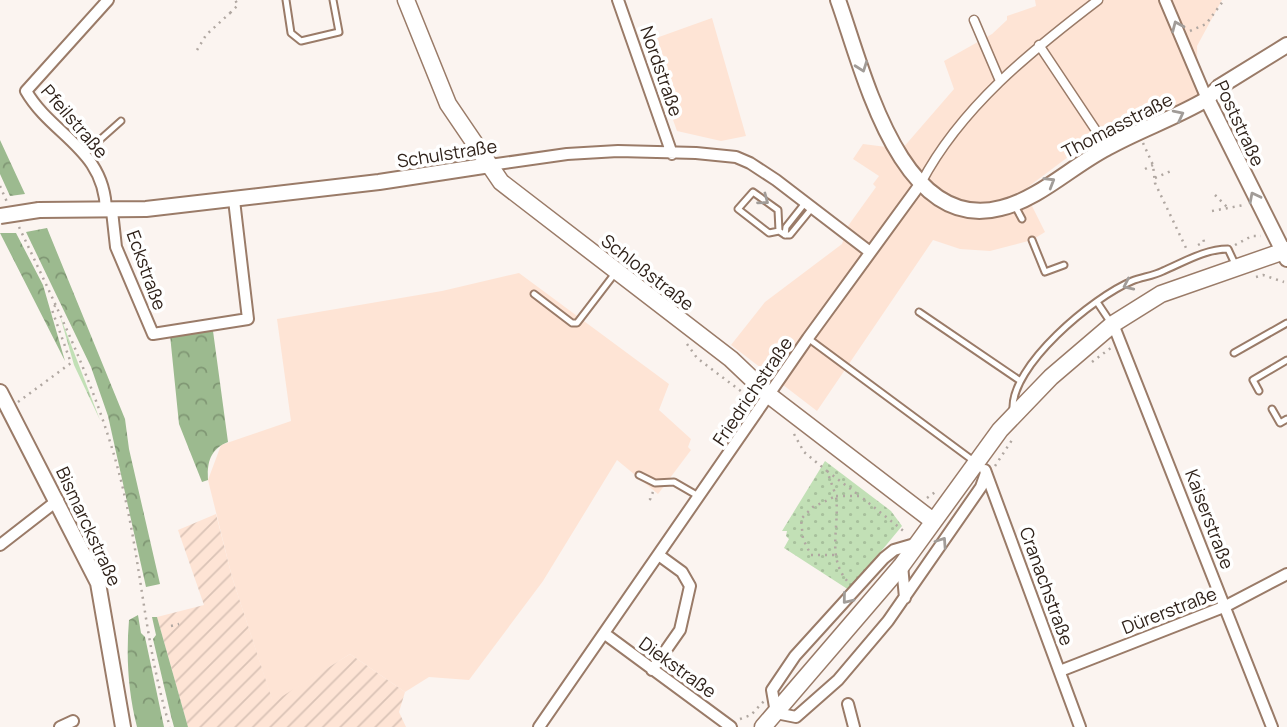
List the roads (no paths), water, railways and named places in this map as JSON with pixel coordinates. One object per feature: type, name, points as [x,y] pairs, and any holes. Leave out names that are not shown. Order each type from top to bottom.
[{"type":"main road","name":"Schloßstraße","points":[[406,0],[448,104],[501,182],[731,359],[770,396],[933,521]]},
{"type":"main road","points":[[757,721],[776,713],[902,565],[912,538],[933,521],[983,465],[1013,415],[1051,377],[1113,325],[1161,293],[1236,267],[1285,254]]},
{"type":"street","name":"Pfeilstraße","points":[[108,0],[26,91],[85,153],[95,168],[109,211]]},
{"type":"street","name":"Nordstraße","points":[[618,0],[672,154]]},
{"type":"street","name":"Thomasstraße","points":[[838,0],[893,145],[921,183],[937,199],[960,211],[988,211],[1014,204],[1107,147],[1207,99],[1219,87],[1286,42]]},
{"type":"street","name":"Friedrichstraße","points":[[539,727],[701,497],[808,338],[945,146],[1000,81],[1040,45],[1098,0]]},
{"type":"street","name":"Poststraße","points":[[1166,0],[1207,99],[1285,254]]},
{"type":"street","points":[[974,20],[1000,81]]},
{"type":"street","points":[[1040,45],[1107,147]]},
{"type":"street","name":"Schulstraße","points":[[6,213],[109,211],[234,200],[567,154],[696,152],[736,157],[750,163],[870,253]]},
{"type":"street","name":"Eckstraße","points":[[109,211],[116,247],[153,334],[248,319],[234,200]]},
{"type":"street","name":"Kaiserstraße","points":[[1113,325],[1272,727]]},
{"type":"street","name":"Bismarckstraße","points":[[6,402],[98,583],[123,727]]},
{"type":"street","points":[[912,538],[894,550],[855,590],[782,672],[772,690],[776,713],[796,717],[838,680],[905,598],[981,487],[983,465]]},
{"type":"street","name":"Cranachstraße","points":[[983,465],[1080,727]]},
{"type":"street","points":[[0,545],[58,500]]},
{"type":"street","points":[[652,670],[680,630],[690,586],[682,572],[660,556]]},
{"type":"street","points":[[902,565],[905,598]]},
{"type":"street","name":"Dürerstraße","points":[[1060,671],[1226,606],[1287,574]]},
{"type":"street","name":"Diekstraße","points":[[606,634],[731,727]]},
{"type":"street","points":[[848,704],[854,727]]},
{"type":"street","points":[[60,727],[73,721]]},
{"type":"lane","points":[[285,0],[291,33],[301,41],[339,32],[333,0]]},
{"type":"lane","points":[[85,153],[121,121]]},
{"type":"lane","points":[[779,231],[778,210],[753,192],[738,209],[769,233],[779,231],[790,235],[808,205]]},
{"type":"lane","points":[[1014,204],[1022,219]]},
{"type":"lane","points":[[1032,240],[1045,272],[1064,265]]},
{"type":"lane","points":[[1013,415],[1012,397],[1019,380],[1044,347],[1096,301],[1132,281],[1149,277],[1214,249],[1228,249],[1236,267]]},
{"type":"lane","points":[[534,294],[572,323],[577,323],[616,272]]},
{"type":"lane","points":[[1096,301],[1113,325]]},
{"type":"lane","points":[[919,312],[1019,380]]},
{"type":"lane","points":[[1234,353],[1287,324]]},
{"type":"lane","points":[[808,338],[983,465]]},
{"type":"lane","points":[[1259,391],[1253,380],[1287,360]]},
{"type":"lane","points":[[1272,409],[1280,423],[1287,419]]},
{"type":"lane","points":[[639,475],[655,483],[669,481],[701,497]]}]
